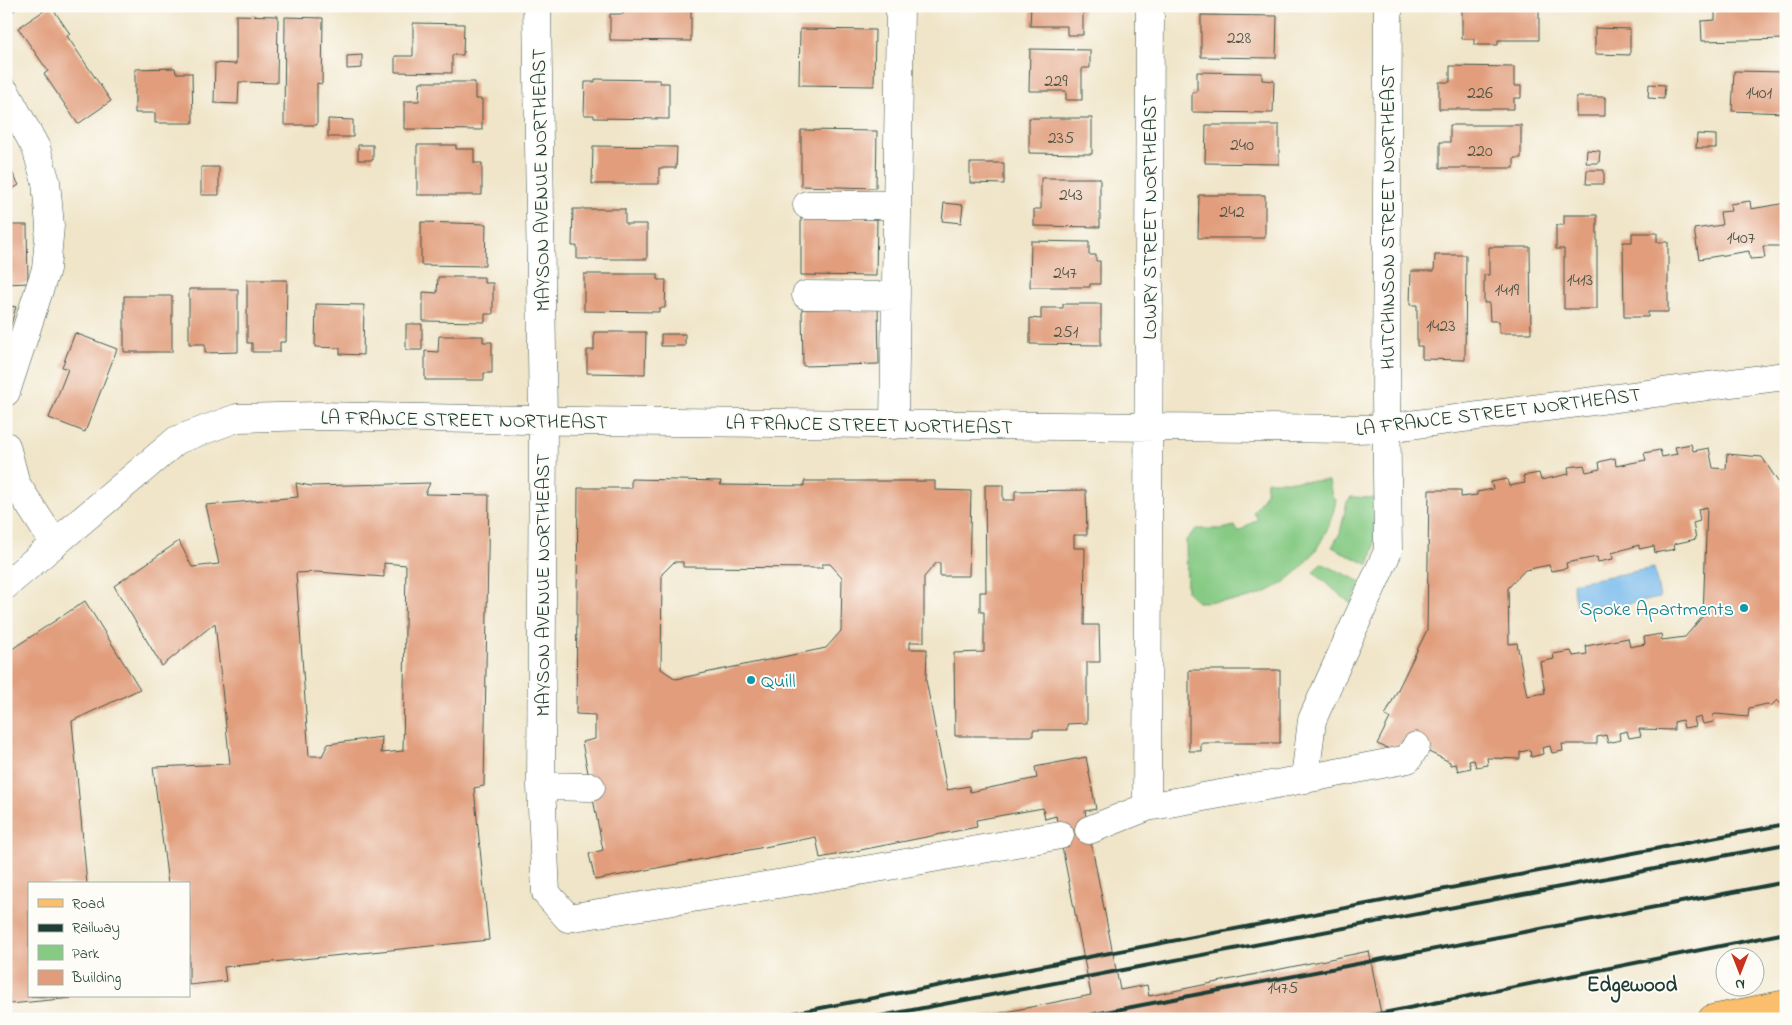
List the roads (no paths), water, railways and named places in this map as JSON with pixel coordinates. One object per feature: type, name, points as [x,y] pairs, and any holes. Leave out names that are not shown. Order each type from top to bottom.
[{"type":"main road","points":[[1712,1019],[1786,1004]]},
{"type":"street","name":"MAYSON AVENUE NORTHEAST","points":[[537,6],[543,421],[541,786],[546,893],[568,918],[888,866],[1060,835]]},
{"type":"street","points":[[894,425],[900,6]]},
{"type":"street","name":"LOWRY STREET NORTHEAST","points":[[1147,807],[1150,6]]},
{"type":"street","name":"HUTCHINSON STREET NORTHEAST","points":[[1305,779],[1312,720],[1388,551],[1386,428],[1388,6]]},
{"type":"street","points":[[6,93],[36,148],[46,182],[50,226],[46,269],[6,392]]},
{"type":"street","points":[[807,205],[897,205]]},
{"type":"street","points":[[806,295],[896,296]]},
{"type":"street","name":"LA FRANCE STREET NORTHEAST","points":[[6,585],[177,440],[237,418],[316,416],[894,425],[1386,428],[1786,376]]},
{"type":"street","points":[[6,446],[16,484],[55,544]]},
{"type":"street","points":[[1088,830],[1147,807],[1408,760],[1416,746]]},
{"type":"street","points":[[541,786],[591,787]]},
{"type":"water","points":[[1654,568],[1660,598],[1617,606],[1576,606],[1572,583]]},
{"type":"railway","points":[[763,1019],[1786,824]]},
{"type":"railway","points":[[865,1019],[1786,844]]},
{"type":"railway","points":[[1069,1019],[1786,882]]},
{"type":"railway","points":[[1353,1019],[1786,933]]},
{"type":"place","name":"Spoke Apartments","points":[[1744,608]]},
{"type":"place","name":"Quill","points":[[751,680]]},
{"type":"district","name":"Edgewood","points":[[1632,984]]}]
